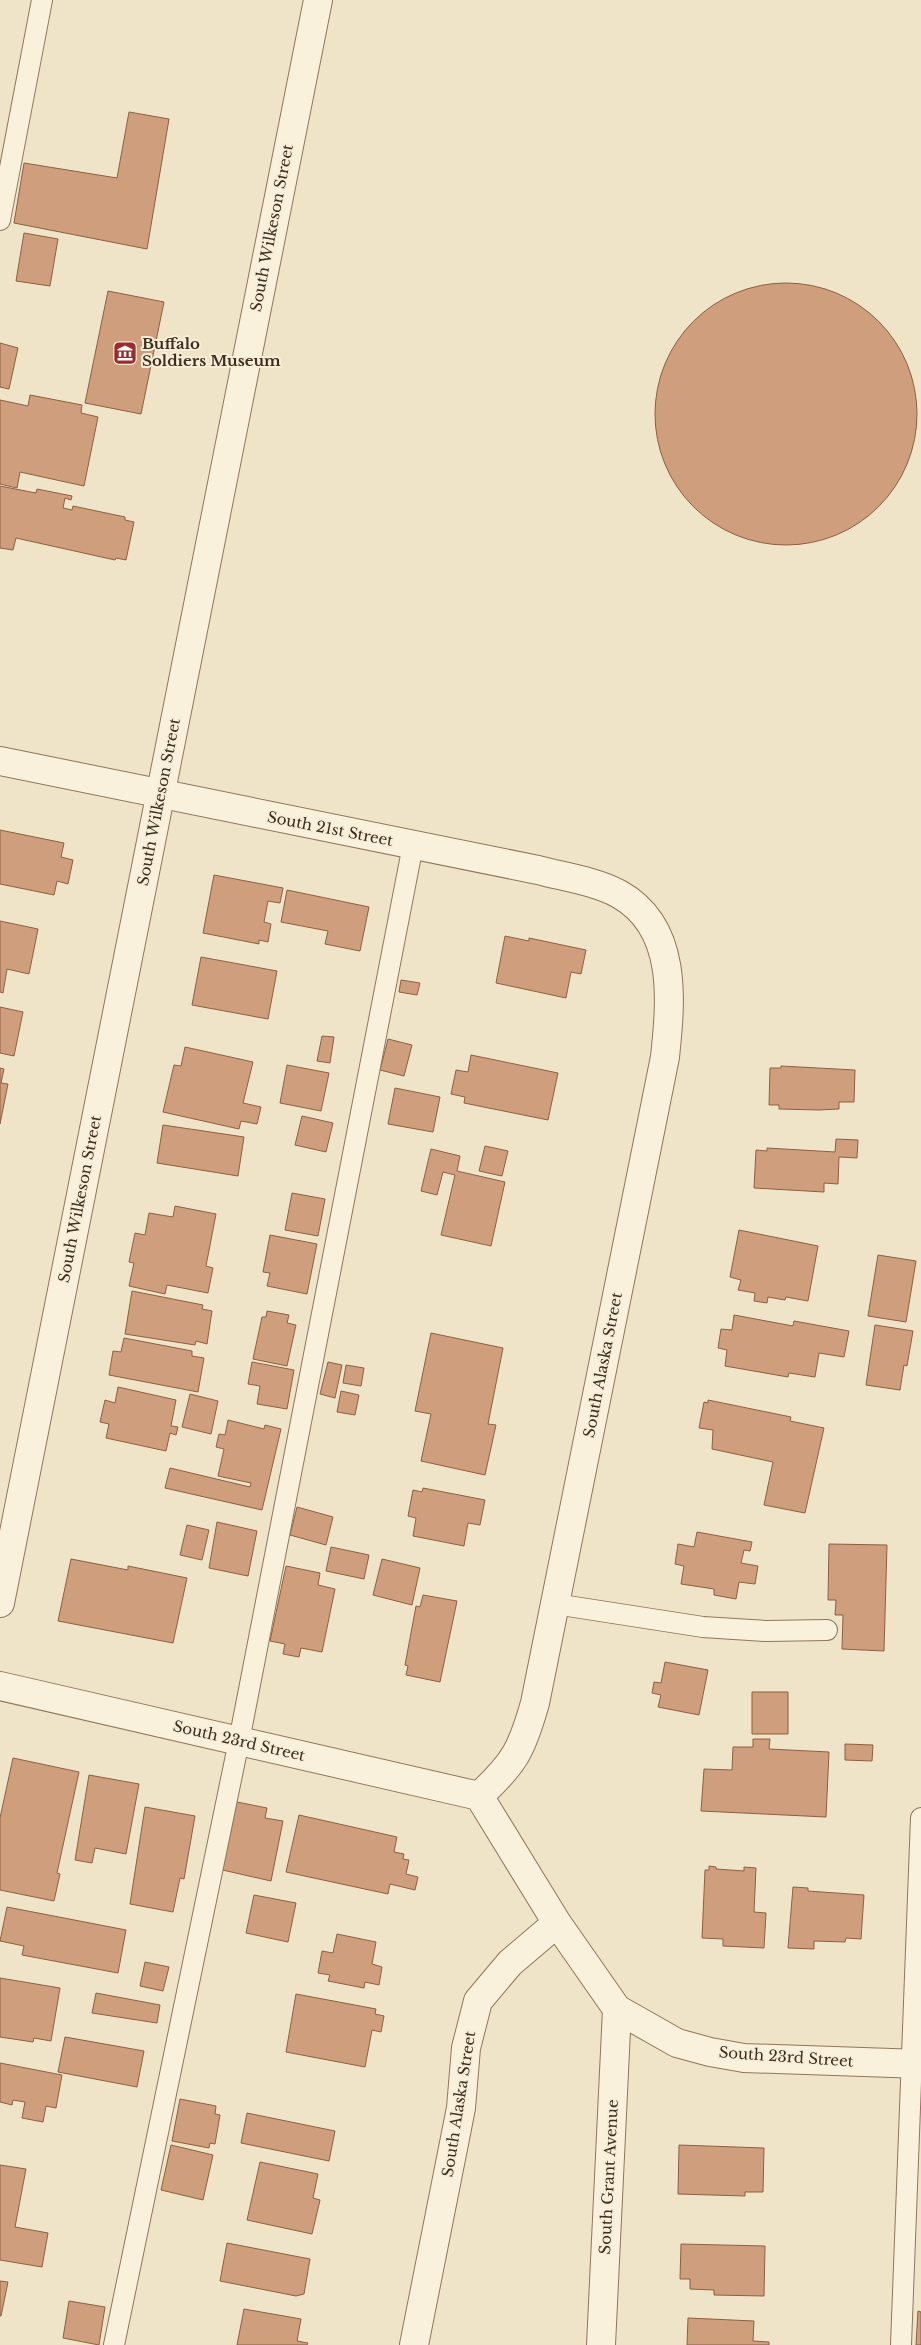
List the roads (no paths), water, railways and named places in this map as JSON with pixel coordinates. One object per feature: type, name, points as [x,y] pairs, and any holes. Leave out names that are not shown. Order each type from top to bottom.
[{"type":"street","name":"South Wilkeson Street","points":[[0,1603],[318,0]]},
{"type":"street","name":"South 21st Street","points":[[0,762],[538,870],[599,886],[619,894],[634,905],[648,920]]},
{"type":"street","name":"South Alaska Street","points":[[479,1796],[503,1774],[521,1745],[534,1702],[665,1057],[670,1005],[668,967],[661,944],[648,920]]},
{"type":"street","name":"South 23rd Street","points":[[0,1686],[479,1796]]},
{"type":"street","points":[[479,1796],[557,1923]]},
{"type":"street","name":"South Alaska Street","points":[[414,2345],[461,2108],[466,2048],[478,2001],[510,1963],[557,1923]]},
{"type":"street","name":"South 23rd Street","points":[[557,1923],[617,2009],[677,2043],[710,2052],[762,2059],[916,2063]]},
{"type":"street","name":"South Grant Avenue","points":[[601,2345],[617,2009]]},
{"type":"lane","points":[[0,220],[42,0]]},
{"type":"lane","points":[[114,2345],[239,1741],[413,845]]},
{"type":"lane","points":[[554,1604],[703,1627],[766,1631],[828,1630]]},
{"type":"lane","points":[[901,2345],[916,2063],[921,1818]]},
{"type":"place","name":"Buffalo Soldiers Museum","points":[[125,353]]}]
